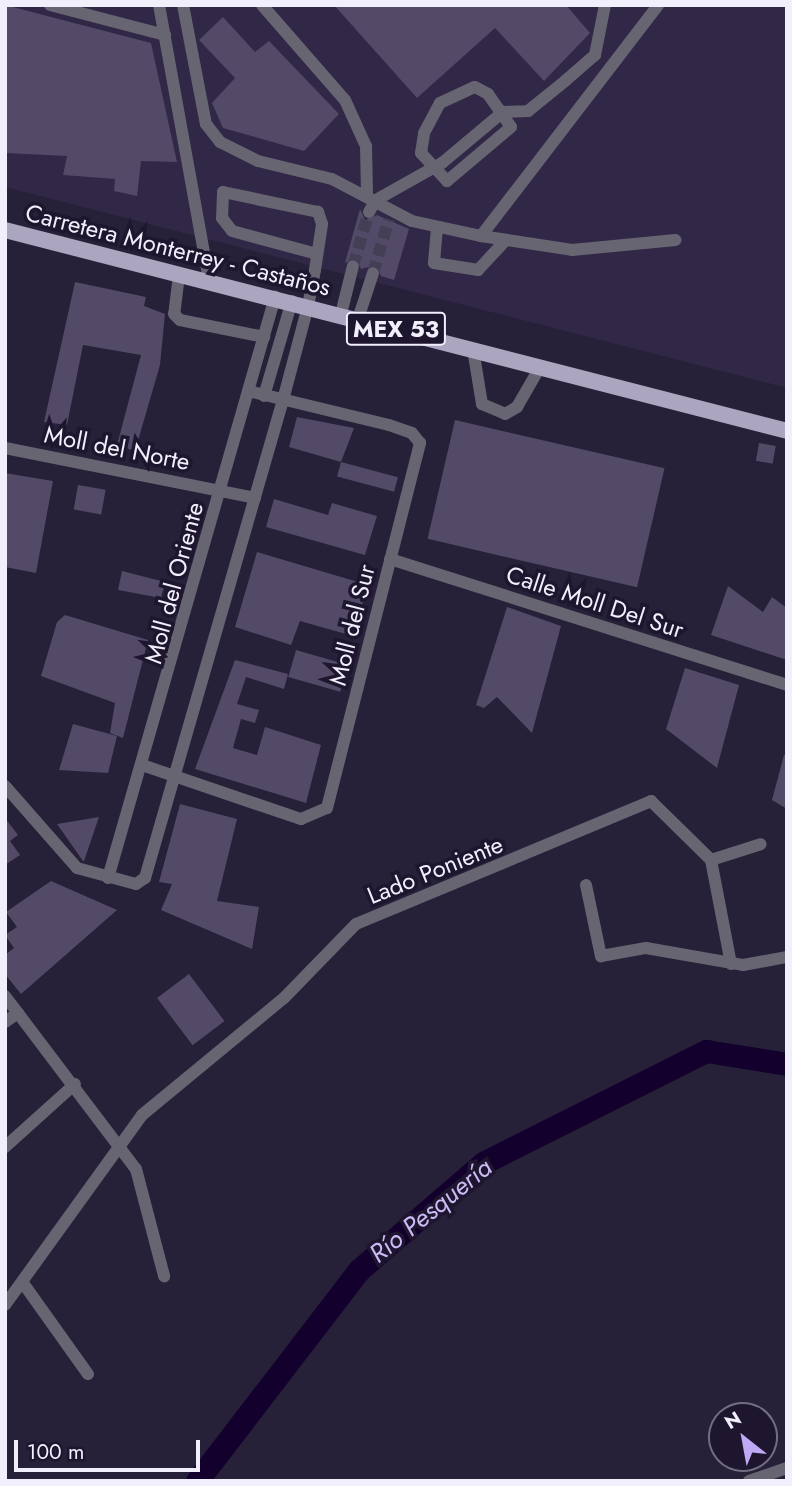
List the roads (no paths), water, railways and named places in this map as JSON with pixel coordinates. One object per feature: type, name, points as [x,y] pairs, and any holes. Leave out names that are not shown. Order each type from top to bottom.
[{"type":"main road","name":"Carretera Monterrey - Castaños","points":[[5,230],[275,297],[787,431]]},
{"type":"street","points":[[50,5],[165,36]]},
{"type":"street","points":[[159,5],[209,281]]},
{"type":"street","points":[[183,5],[206,124],[220,142],[258,161],[371,197],[390,215],[504,242],[572,250],[676,240]]},
{"type":"street","points":[[262,5],[345,100],[366,146],[371,197],[369,212]]},
{"type":"street","points":[[371,197],[396,191],[432,168],[503,112],[528,111],[595,55],[606,5]]},
{"type":"street","points":[[481,236],[657,5]]},
{"type":"street","points":[[482,89],[503,112],[511,127],[452,182],[432,168],[421,153],[424,133],[454,92],[482,89]]},
{"type":"street","points":[[390,215],[396,191]]},
{"type":"street","points":[[5,786],[58,851],[77,868],[136,884],[145,878],[178,776],[284,400],[308,306],[317,254],[323,219],[318,212],[223,192],[222,218],[232,231],[317,254]]},
{"type":"street","points":[[437,228],[434,263],[478,270],[504,242]]},
{"type":"street","points":[[341,314],[353,266]]},
{"type":"street","points":[[358,319],[373,273]]},
{"type":"street","points":[[179,275],[174,314],[180,320],[264,337]]},
{"type":"street","name":"Moll del Oriente","points":[[108,878],[145,766],[275,297]]},
{"type":"street","points":[[264,396],[292,302]]},
{"type":"street","points":[[473,349],[482,404],[505,414],[517,407],[540,367]]},
{"type":"street","name":"Moll del Sur","points":[[145,766],[302,819],[327,808],[390,559],[421,451],[418,437],[248,391]]},
{"type":"street","name":"Moll del Norte","points":[[5,449],[222,489],[255,498]]},
{"type":"street","name":"Calle Moll Del Sur","points":[[390,559],[787,685]]},
{"type":"street","name":"Lado Poniente","points":[[119,1142],[162,1095],[284,998],[356,924],[646,801],[710,860]]},
{"type":"street","points":[[731,964],[710,860],[761,844]]},
{"type":"street","points":[[586,885],[601,956],[646,948],[731,964],[787,957]]},
{"type":"street","points":[[5,996],[119,1142],[143,1188],[164,1276]]},
{"type":"street","points":[[5,1022],[18,1013]]},
{"type":"street","points":[[5,1147],[75,1084]]},
{"type":"street","points":[[5,1305],[23,1283],[119,1142]]},
{"type":"street","points":[[23,1283],[88,1374]]},
{"type":"street","points":[[750,1481],[787,1468]]},
{"type":"waterway","name":"Río Pesquería","points":[[197,1481],[359,1270],[483,1163],[706,1051],[787,1064]]},
{"type":"tunnel","points":[[353,266],[369,212]]},
{"type":"tunnel","points":[[373,273],[389,219]]}]
